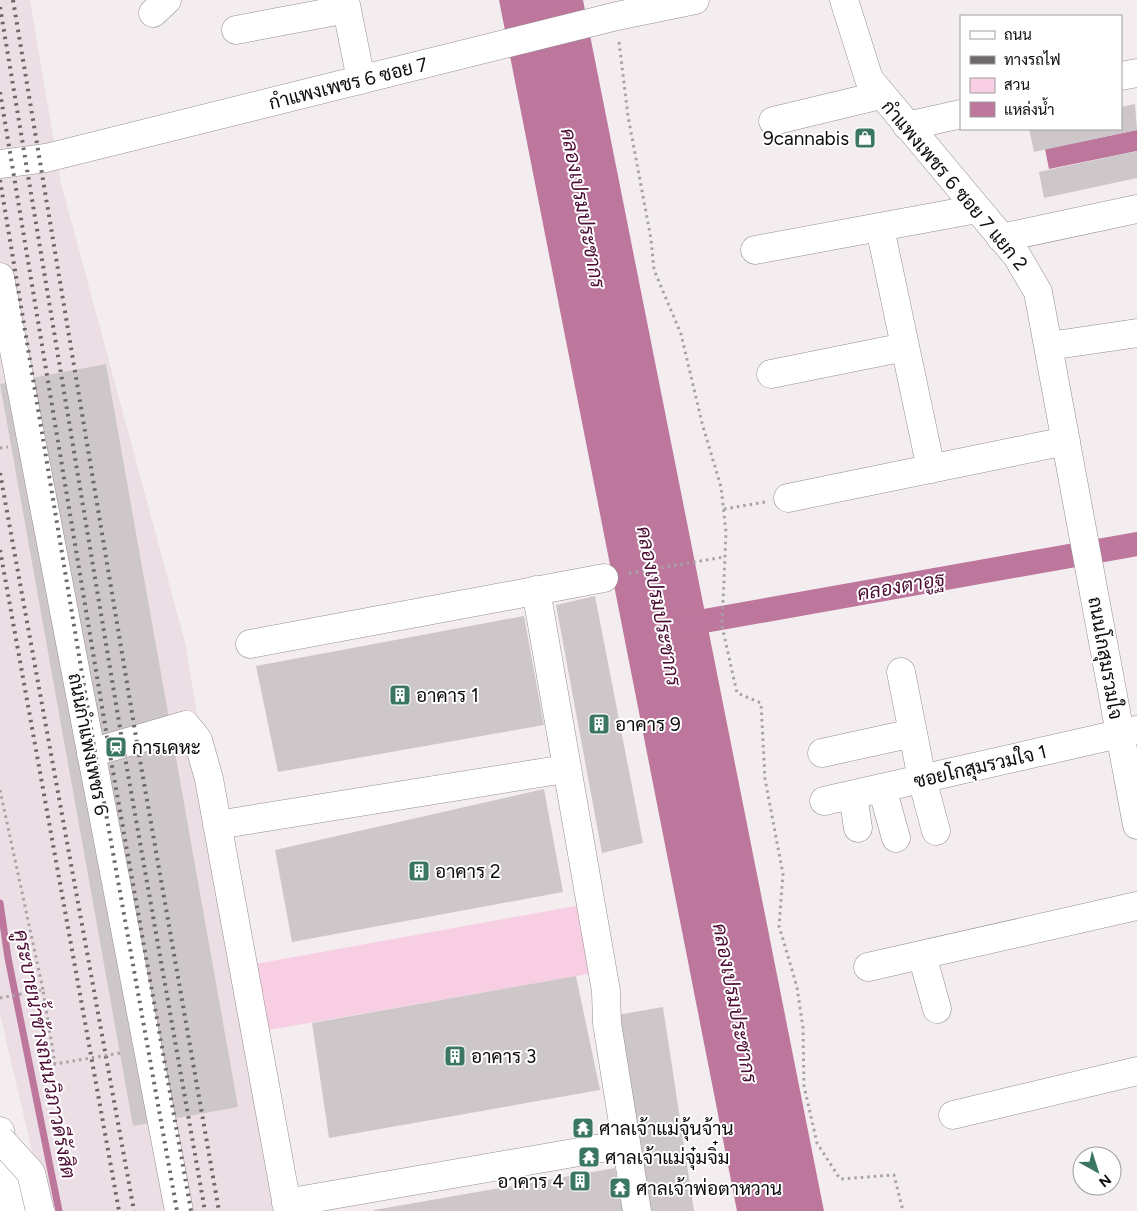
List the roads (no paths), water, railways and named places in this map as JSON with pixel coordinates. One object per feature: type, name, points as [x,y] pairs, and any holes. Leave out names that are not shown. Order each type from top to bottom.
[{"type":"street","name":"กำแพงเพชร 6 ซอย 7","points":[[0,164],[46,158],[609,18],[695,0]]},
{"type":"street","name":"กำแพงเพชร 6 ซอย 7 แยก 2","points":[[844,0],[868,79],[1017,256],[1038,292],[1092,580]]},
{"type":"street","points":[[236,30],[346,4],[360,80]]},
{"type":"street","points":[[1122,76],[1137,72]]},
{"type":"street","points":[[773,121],[881,95]]},
{"type":"street","points":[[907,126],[960,114]]},
{"type":"street","points":[[755,250],[977,209]]},
{"type":"street","points":[[1001,238],[1137,209]]},
{"type":"street","points":[[880,228],[931,469]]},
{"type":"street","name":"ถนนกำแพงเพชร 6","points":[[0,277],[178,1211]]},
{"type":"street","points":[[1049,346],[1137,333]]},
{"type":"street","points":[[771,374],[905,346]]},
{"type":"street","points":[[788,498],[1066,441]]},
{"type":"street","points":[[250,644],[612,576]]},
{"type":"street","name":"ถนนโกสุมรวมใจ","points":[[1092,580],[1129,732],[1137,824]]},
{"type":"street","points":[[536,590],[565,769],[606,992],[607,1023],[637,1211]]},
{"type":"street","points":[[901,672],[922,779],[936,831]]},
{"type":"street","points":[[91,753],[186,725],[198,740],[204,757],[218,825],[287,1207],[625,1144]]},
{"type":"street","name":"ซอยโกสุมรวมใจ 1","points":[[824,801],[1129,732]]},
{"type":"street","points":[[822,753],[913,733]]},
{"type":"street","points":[[218,825],[565,769]]},
{"type":"street","points":[[882,788],[896,838]]},
{"type":"street","points":[[852,795],[858,828]]},
{"type":"street","points":[[868,967],[1137,906]]},
{"type":"street","points":[[922,955],[937,1009]]},
{"type":"street","points":[[953,1115],[1137,1071]]},
{"type":"street","points":[[0,1129],[14,1211]]},
{"type":"street","points":[[0,1139],[31,1173],[40,1211]]},
{"type":"water","name":"คลองเปรมประชากร","points":[[499,0],[583,0],[824,1211],[737,1211]]},
{"type":"water","points":[[1137,130],[1137,151],[1049,169],[1045,149]]},
{"type":"waterway","name":"คลองตาอูฐ","points":[[676,626],[1137,544]]},
{"type":"waterway","name":"คูระบายน้ำข้างถนนวิภาวดีรังสิต","points":[[0,903],[8,958],[59,1211]]},
{"type":"railway","points":[[13,0],[137,743],[219,1211]]},
{"type":"railway","points":[[0,7],[123,746],[205,1211]]},
{"type":"railway","points":[[0,92],[109,749],[191,1211]]},
{"type":"railway","points":[[0,180],[95,752],[177,1211]]},
{"type":"railway","points":[[0,473],[134,1211]]},
{"type":"railway","points":[[0,550],[119,1211]]},
{"type":"place","name":"9cannabis","points":[[865,138]]},
{"type":"place","name":"อาคาร 1","points":[[400,695]]},
{"type":"place","name":"อาคาร 9","points":[[599,724]]},
{"type":"place","name":"การเคหะ","points":[[116,747]]},
{"type":"place","name":"อาคาร 2","points":[[419,871]]},
{"type":"place","name":"อาคาร 3","points":[[455,1056]]},
{"type":"place","name":"ศาลเจ้าแม่จุ้นจ้าน","points":[[583,1128]]},
{"type":"place","name":"ศาลเจ้าแม่จุ๋มจิ๋ม","points":[[589,1157]]},
{"type":"place","name":"อาคาร 4","points":[[580,1181]]},
{"type":"place","name":"ศาลเจ้าพ่อตาหวาน","points":[[620,1188]]}]
